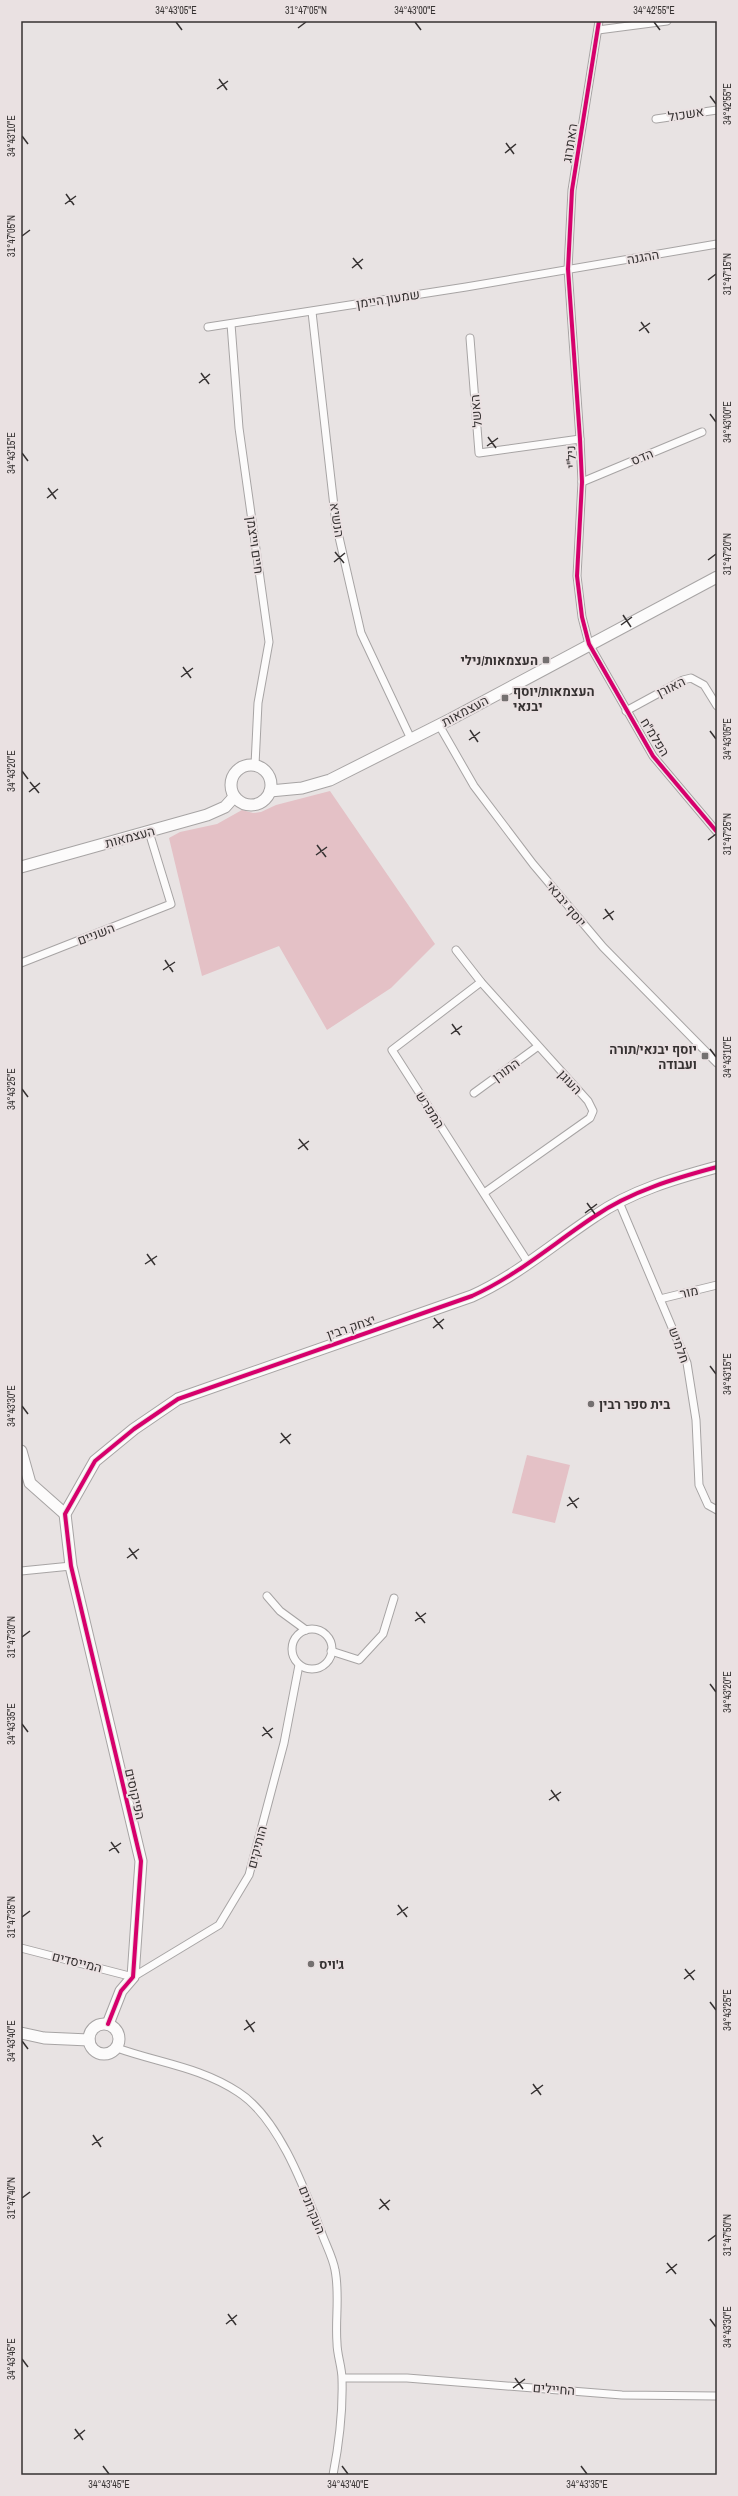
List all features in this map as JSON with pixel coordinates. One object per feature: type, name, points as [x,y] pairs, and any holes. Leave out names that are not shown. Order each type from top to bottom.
[{"type":"street","name":"האתרוג","points":[[568,269],[572,190],[599,21]]},
{"type":"street","points":[[598,30],[667,21]]},
{"type":"street","name":"אשכול","points":[[656,119],[717,110]]},
{"type":"street","name":"ההגנה","points":[[568,269],[717,244]]},
{"type":"street","name":"שמעון היימן","points":[[208,327],[312,312],[568,269]]},
{"type":"street","name":"ניל\"י","points":[[568,269],[582,482],[577,576],[582,617],[589,644]]},
{"type":"street","name":"הנשיא","points":[[312,312],[336,524],[359,625],[411,739]]},
{"type":"street","name":"חיים וייצמן","points":[[230,324],[239,428],[268,642],[258,703],[255,765]]},
{"type":"street","name":"האשל","points":[[470,338],[479,453],[580,438]]},
{"type":"street","name":"הדס","points":[[582,482],[702,432]]},
{"type":"street","name":"העצמאות","points":[[270,791],[302,788],[330,780],[440,724],[717,577]]},
{"type":"street","name":"הפלמ\"ח","points":[[589,644],[653,756],[717,832]]},
{"type":"street","name":"האורן","points":[[626,711],[691,678],[704,685],[714,695],[717,706]]},
{"type":"street","name":"יוסף יבנאי","points":[[440,724],[474,786],[542,875],[603,947],[717,1063]]},
{"type":"street","points":[[255,765],[266,772],[270,784],[270,791],[262,801],[251,805],[239,801],[234,797],[231,786],[234,774],[243,767],[255,765]]},
{"type":"street","name":"העצמאות","points":[[21,867],[149,832],[217,811],[230,803],[234,797]]},
{"type":"street","name":"השניים","points":[[21,963],[171,904],[149,832]]},
{"type":"street","name":"העוגן","points":[[456,950],[481,982],[588,1102],[593,1111],[590,1118],[484,1193]]},
{"type":"street","name":"המפרש","points":[[481,982],[392,1050],[529,1264]]},
{"type":"street","name":"התורן","points":[[474,1093],[538,1047]]},
{"type":"street","name":"יצחק רבין","points":[[65,1514],[95,1461],[134,1429],[178,1399],[472,1296],[501,1283],[595,1215],[619,1202],[680,1177],[717,1167]]},
{"type":"street","name":"חלמיש","points":[[619,1202],[687,1363],[692,1385],[698,1440],[697,1473],[708,1505],[717,1510]]},
{"type":"street","name":"מור","points":[[660,1298],[717,1286]]},
{"type":"street","points":[[21,1451],[30,1483],[65,1514],[71,1566],[21,1571]]},
{"type":"street","name":"הפיקוסים","points":[[71,1566],[141,1861],[132,1977]]},
{"type":"street","points":[[267,1596],[280,1611],[306,1630]]},
{"type":"street","points":[[331,1651],[360,1660],[383,1634],[394,1598]]},
{"type":"street","points":[[312,1629],[324,1633],[328,1638],[331,1651],[327,1662],[322,1666],[310,1669],[299,1665],[292,1654],[293,1642],[296,1637],[306,1630],[312,1629]]},
{"type":"street","name":"הותיקים","points":[[132,1977],[219,1925],[249,1875],[284,1743],[299,1665]]},
{"type":"street","name":"המייסדים","points":[[21,1948],[132,1977]]},
{"type":"street","points":[[108,2024],[120,1992],[132,1977]]},
{"type":"street","points":[[100,2024],[108,2024],[117,2030],[119,2035],[117,2048],[110,2053],[98,2053],[92,2048],[89,2040],[93,2028],[100,2024]]},
{"type":"street","points":[[21,2033],[44,2038],[89,2040]]},
{"type":"street","name":"העקרונים","points":[[117,2048],[162,2063],[183,2066],[205,2074],[239,2093],[264,2118],[280,2139],[309,2199],[335,2270],[338,2313],[336,2343],[342,2378],[338,2449],[333,2475]]},
{"type":"street","name":"החיילים","points":[[342,2378],[407,2378],[622,2395],[717,2396]]},
{"type":"shaded area","points":[[330,791],[435,944],[391,988],[327,1030],[279,946],[202,976],[169,838],[180,832],[217,824],[242,810],[253,813],[261,812],[276,805]]},
{"type":"shaded area","points":[[527,1455],[570,1465],[555,1523],[512,1513]]},
{"type":"cycle path","points":[[599,21],[572,190],[568,269],[582,482],[577,576],[582,617],[589,644],[653,756],[717,832]]},
{"type":"cycle path","points":[[108,2024],[121,1991],[133,1977],[141,1861],[71,1566],[65,1514],[95,1461],[134,1429],[178,1399],[472,1296],[489,1288],[520,1269],[595,1216],[623,1199],[654,1186],[717,1167]]},
{"type":"place","name":"העצמאות/נילי","points":[[546,660]]},
{"type":"place","name":"העצמאות/יוסף יבנאי","points":[[505,698]]},
{"type":"place","name":"יוסף יבנאי/תורה ועבודה","points":[[705,1056]]},
{"type":"place","name":"בית ספר רבין","points":[[591,1404]]},
{"type":"place","name":"ג'ויס","points":[[311,1964]]}]
